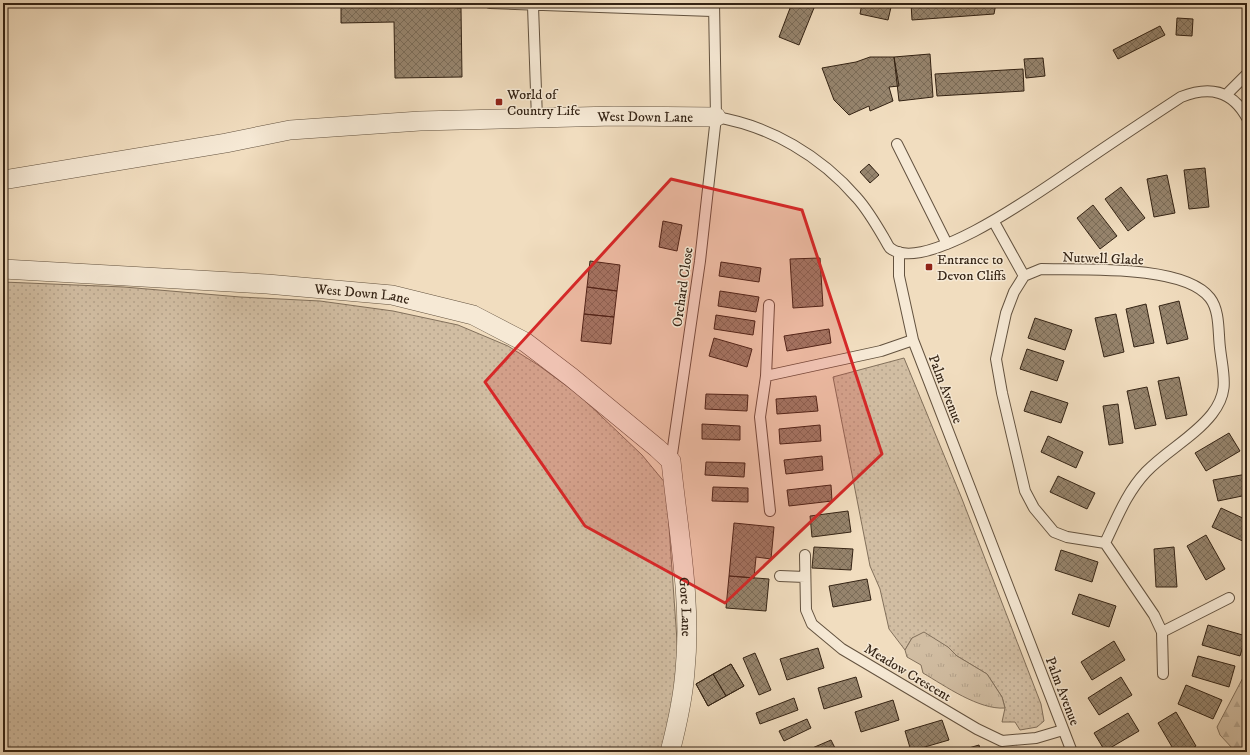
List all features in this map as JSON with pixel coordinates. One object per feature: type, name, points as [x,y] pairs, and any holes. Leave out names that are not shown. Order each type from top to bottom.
[{"type":"street","name":"West Down Lane","points":[[3,180],[226,143],[290,130],[420,121],[614,116],[716,117]]},
{"type":"street","name":"West Down Lane","points":[[3,269],[267,284],[392,295],[473,315],[525,342],[578,382],[657,448],[670,461]]},
{"type":"street","name":"Gore Lane","points":[[670,461],[686,601],[686,670],[681,702],[670,752]]},
{"type":"lane","points":[[490,3],[533,6],[713,7]]},
{"type":"lane","points":[[533,6],[537,119]]},
{"type":"lane","name":"Orchard Close","points":[[670,461],[700,261],[716,117],[713,7]]},
{"type":"lane","points":[[1226,94],[1247,74]]},
{"type":"lane","points":[[716,117],[737,120],[798,147],[835,175],[858,199],[890,248],[909,254],[918,253],[947,244],[994,222],[1181,97],[1194,92],[1207,91],[1226,94],[1241,107],[1247,118]]},
{"type":"lane","points":[[897,144],[947,244]]},
{"type":"lane","points":[[994,222],[1024,276],[1014,292],[1006,313],[996,359],[1002,393],[1025,491],[1034,508],[1054,532],[1067,537],[1105,542],[1154,615],[1162,632],[1163,674]]},
{"type":"lane","name":"Palm Avenue","points":[[899,252],[899,276],[913,340],[1072,752]]},
{"type":"lane","name":"Nutwell Glade","points":[[1024,276],[1040,269],[1141,272],[1179,279],[1197,286],[1210,298],[1216,310],[1224,384],[1223,397],[1212,414],[1145,473],[1126,500],[1105,542]]},
{"type":"lane","points":[[769,305],[766,376],[760,417],[770,511]]},
{"type":"lane","points":[[766,376],[881,351],[913,340]]},
{"type":"lane","name":"Meadow Crescent","points":[[806,555],[806,610],[812,624],[822,634],[842,649],[976,729],[1002,741],[1036,738],[1063,730]]},
{"type":"lane","points":[[780,576],[805,578]]},
{"type":"lane","points":[[1162,632],[1229,598]]},
{"type":"highlighted area","points":[[671,179],[802,210],[882,454],[725,603],[585,526],[485,382]]},
{"type":"green space","points":[[3,282],[124,287],[240,297],[320,301],[393,311],[458,325],[508,346],[538,365],[579,395],[642,455],[666,484],[678,655],[673,709],[662,752],[3,752]]},
{"type":"green space","points":[[904,358],[962,499],[1041,704],[1044,721],[1037,727],[1020,730],[1015,722],[1002,722],[1005,708],[1002,697],[987,674],[957,656],[948,647],[912,638],[905,650],[889,629],[880,589],[870,566],[833,377]]},
{"type":"green space","points":[[924,632],[948,647],[957,656],[987,674],[1002,697],[1005,708],[995,708],[973,701],[923,673],[921,665],[907,657],[905,650],[912,638]]},
{"type":"green space","points":[[1247,670],[1247,750],[1233,749],[1220,735],[1217,727]]},
{"type":"building","points":[[341,3],[457,3],[457,8],[461,8],[462,77],[395,78],[394,22],[341,23]]},
{"type":"building","points":[[792,3],[816,3],[799,45],[779,37]]},
{"type":"building","points":[[862,3],[892,3],[888,20],[860,14]]},
{"type":"building","points":[[911,3],[996,3],[994,14],[912,20]]},
{"type":"building","points":[[1020,3],[1040,3],[1039,7],[1020,5]]},
{"type":"building","points":[[1177,18],[1193,19],[1192,36],[1176,35]]},
{"type":"building","points":[[1160,26],[1165,35],[1118,59],[1113,50]]},
{"type":"building","points":[[930,54],[933,97],[899,101],[894,57]]},
{"type":"building","points":[[870,57],[894,57],[899,86],[889,87],[893,101],[870,111],[869,106],[849,115],[834,100],[822,68],[856,62]]},
{"type":"building","points":[[1043,58],[1045,76],[1026,78],[1024,59]]},
{"type":"building","points":[[1023,69],[1024,91],[937,96],[935,74]]},
{"type":"building","points":[[869,164],[879,175],[870,183],[860,172]]},
{"type":"building","points":[[1205,168],[1209,207],[1189,209],[1184,170]]},
{"type":"building","points":[[1167,175],[1175,213],[1154,217],[1147,179]]},
{"type":"building","points":[[1121,187],[1145,218],[1128,231],[1105,199]]},
{"type":"building","points":[[1093,205],[1117,236],[1100,249],[1077,218]]},
{"type":"building","points":[[663,221],[682,225],[677,251],[659,247]]},
{"type":"building","points":[[820,258],[823,306],[793,308],[790,259]]},
{"type":"building","points":[[590,261],[620,265],[617,291],[587,287]]},
{"type":"building","points":[[721,262],[761,268],[759,282],[719,276]]},
{"type":"building","points":[[587,287],[617,291],[614,317],[584,314]]},
{"type":"building","points":[[720,291],[759,297],[756,312],[718,306]]},
{"type":"building","points":[[1179,301],[1188,339],[1167,344],[1159,306]]},
{"type":"building","points":[[1146,304],[1154,343],[1134,347],[1126,309]]},
{"type":"building","points":[[584,314],[614,317],[611,344],[581,341]]},
{"type":"building","points":[[1116,314],[1124,352],[1104,357],[1095,318]]},
{"type":"building","points":[[716,315],[755,321],[753,335],[714,329]]},
{"type":"building","points":[[1035,318],[1072,330],[1065,350],[1028,338]]},
{"type":"building","points":[[829,329],[831,343],[787,351],[784,336]]},
{"type":"building","points":[[714,338],[752,349],[747,367],[709,356]]},
{"type":"building","points":[[1027,349],[1064,361],[1057,381],[1020,369]]},
{"type":"building","points":[[1179,377],[1187,415],[1166,419],[1158,381]]},
{"type":"building","points":[[1147,387],[1156,425],[1135,429],[1127,391]]},
{"type":"building","points":[[1031,391],[1068,403],[1061,423],[1024,411]]},
{"type":"building","points":[[706,394],[748,395],[747,411],[705,409]]},
{"type":"building","points":[[816,396],[818,411],[777,414],[776,399]]},
{"type":"building","points":[[1118,404],[1123,443],[1109,445],[1103,406]]},
{"type":"building","points":[[702,424],[740,426],[740,440],[702,439]]},
{"type":"building","points":[[820,425],[821,441],[780,444],[779,429]]},
{"type":"building","points":[[1229,433],[1240,451],[1206,471],[1195,453]]},
{"type":"building","points":[[1048,436],[1083,452],[1076,468],[1041,452]]},
{"type":"building","points":[[822,456],[823,470],[786,474],[784,460]]},
{"type":"building","points":[[706,462],[745,463],[744,477],[705,475]]},
{"type":"building","points":[[1247,474],[1247,495],[1218,501],[1213,480]]},
{"type":"building","points":[[1058,476],[1095,493],[1087,509],[1050,492]]},
{"type":"building","points":[[831,485],[832,501],[789,506],[787,490]]},
{"type":"building","points":[[713,487],[748,488],[748,502],[712,501]]},
{"type":"building","points":[[1221,508],[1247,520],[1247,543],[1212,527]]},
{"type":"building","points":[[848,511],[851,532],[812,537],[810,516]]},
{"type":"building","points":[[734,523],[774,527],[771,559],[756,557],[754,578],[729,576]]},
{"type":"building","points":[[1206,535],[1225,569],[1206,580],[1187,546]]},
{"type":"building","points":[[814,547],[853,549],[851,570],[812,568]]},
{"type":"building","points":[[1174,547],[1177,587],[1156,587],[1154,549]]},
{"type":"building","points":[[1061,550],[1098,562],[1092,582],[1055,570]]},
{"type":"building","points":[[729,576],[769,579],[766,611],[726,608]]},
{"type":"building","points":[[867,579],[871,600],[833,607],[829,586]]},
{"type":"building","points":[[1079,594],[1116,606],[1109,627],[1072,614]]},
{"type":"building","points":[[1208,625],[1246,636],[1240,656],[1202,645]]},
{"type":"building","points":[[1114,641],[1125,660],[1092,680],[1081,662]]},
{"type":"building","points":[[818,648],[824,668],[787,680],[780,659]]},
{"type":"building","points":[[755,653],[771,690],[759,695],[743,658]]},
{"type":"building","points":[[1198,656],[1235,666],[1229,687],[1192,676]]},
{"type":"building","points":[[731,664],[744,686],[708,706],[696,684]]},
{"type":"building","points":[[731,664],[744,686],[726,696],[713,674]]},
{"type":"building","points":[[713,674],[726,696],[708,706],[696,684]]},
{"type":"building","points":[[856,677],[862,697],[824,709],[818,688]]},
{"type":"building","points":[[1121,677],[1132,695],[1099,715],[1088,698]]},
{"type":"building","points":[[1186,685],[1222,700],[1213,719],[1178,704]]},
{"type":"building","points":[[794,698],[798,710],[760,724],[756,713]]},
{"type":"building","points":[[893,700],[899,720],[861,732],[855,712]]},
{"type":"building","points":[[1176,712],[1196,746],[1186,752],[1175,752],[1158,723]]},
{"type":"building","points":[[1128,713],[1139,731],[1105,751],[1094,733]]},
{"type":"building","points":[[807,719],[811,728],[784,741],[779,731]]},
{"type":"building","points":[[942,720],[949,740],[911,751],[905,731]]},
{"type":"building","points":[[831,740],[836,750],[832,752],[803,752]]},
{"type":"building","points":[[979,745],[981,752],[955,752]]},
{"type":"building","points":[[1003,747],[1021,752],[1002,752]]},
{"type":"place","name":"World of Country Life","points":[[499,102]]},
{"type":"place","name":"Entrance to Devon Cliffs","points":[[929,267]]}]
